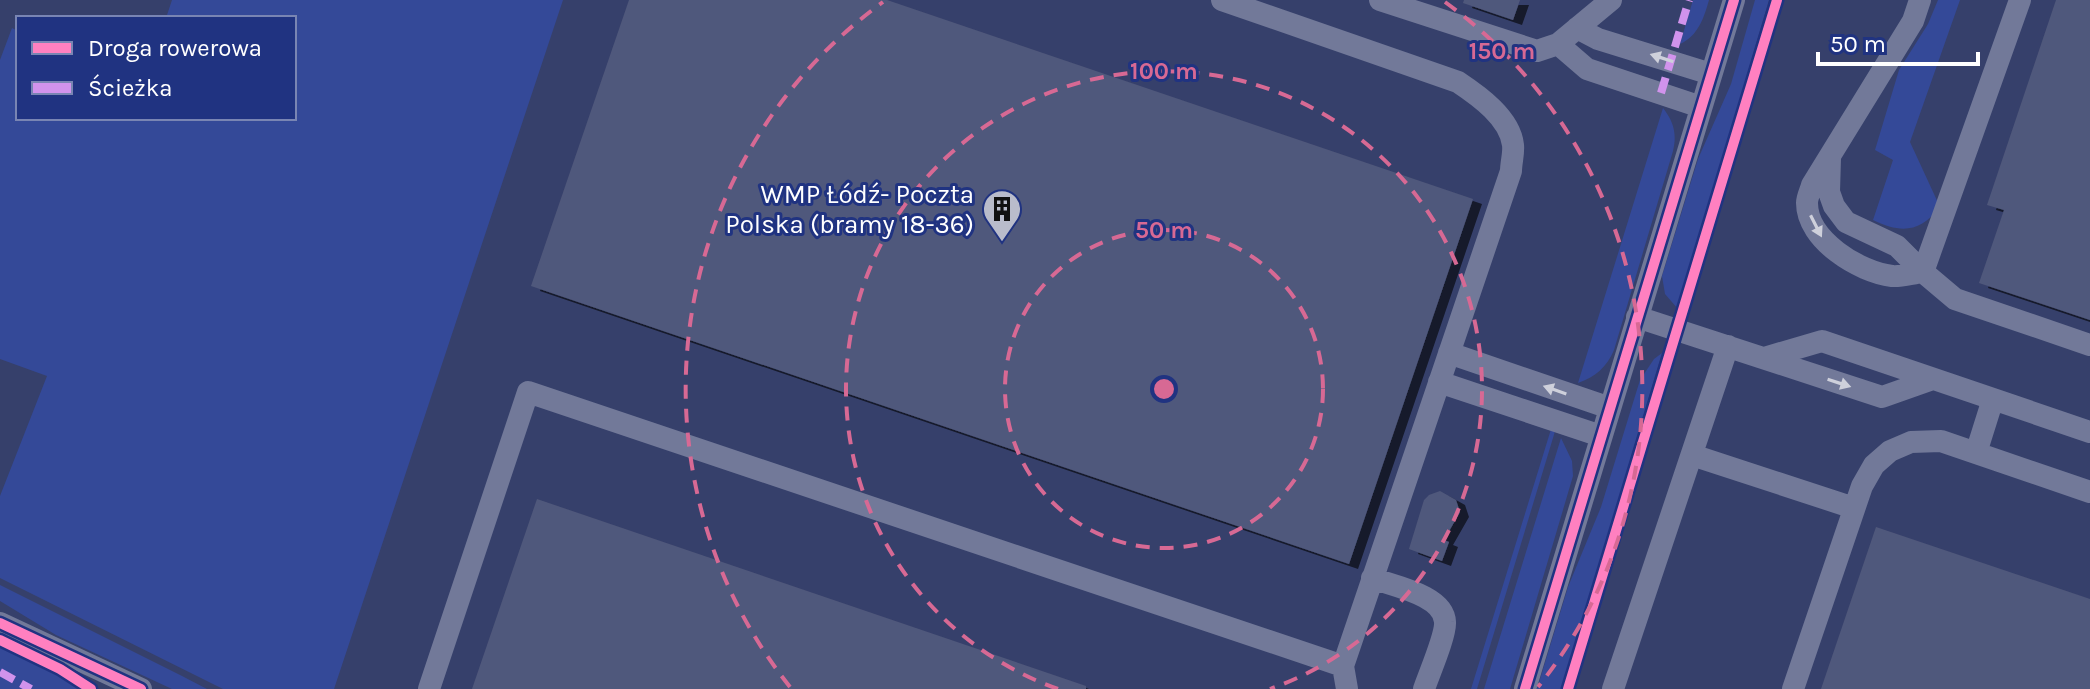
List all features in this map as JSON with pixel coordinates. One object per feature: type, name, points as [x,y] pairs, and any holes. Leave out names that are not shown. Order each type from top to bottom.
[{"type":"street","points":[[1222,0],[1458,82],[1481,98],[1503,122],[1513,144],[1511,171],[1343,666],[1347,689]]},
{"type":"street","points":[[1380,0],[1537,51],[1558,44],[1611,0]]},
{"type":"street","points":[[1525,689],[1734,0]]},
{"type":"street","points":[[1920,0],[1913,21],[1812,185],[1807,202],[1813,225],[1824,241],[1859,266],[1893,276],[1923,272]]},
{"type":"street","points":[[1923,272],[2020,0]]},
{"type":"street","points":[[1577,28],[1598,39],[1711,74]]},
{"type":"street","points":[[1558,44],[1587,69],[1701,107]]},
{"type":"street","points":[[1830,156],[1829,192],[1834,206],[1846,222],[1897,246],[1955,299],[2090,345]]},
{"type":"street","points":[[1637,317],[1882,397],[1933,379]]},
{"type":"street","points":[[1764,358],[1822,341],[2090,432]]},
{"type":"street","points":[[1613,689],[1728,346]]},
{"type":"street","points":[[1449,353],[1610,408]]},
{"type":"street","points":[[1439,382],[1601,436]]},
{"type":"street","points":[[429,689],[528,392],[1343,666]]},
{"type":"street","points":[[1976,453],[1993,399]]},
{"type":"street","points":[[1793,689],[1854,508],[1874,465],[1890,451],[1911,442],[1941,441],[2090,492]]},
{"type":"street","points":[[1692,455],[1854,508]]},
{"type":"street","points":[[1372,578],[1430,598],[1442,609],[1446,623],[1424,689]]},
{"type":"street","points":[[0,623],[141,689]]},
{"type":"shaded area","points":[[172,0],[563,0],[334,689],[223,689],[0,578],[0,496],[47,376],[0,359],[0,60],[12,28],[16,30],[16,120],[296,120],[296,16],[167,16]]},
{"type":"shaded area","points":[[1693,0],[1709,0],[1696,31],[1680,44]]},
{"type":"shaded area","points":[[1755,0],[1769,0],[1678,309],[1665,294],[1662,276],[1698,159],[1731,84]]},
{"type":"shaded area","points":[[1938,0],[1960,0],[1910,142],[1940,207],[1925,222],[1902,229],[1873,220],[1893,160],[1875,150],[1899,70],[1928,24]]},
{"type":"shaded area","points":[[1663,108],[1674,128],[1673,151],[1614,350],[1600,371],[1578,383]]},
{"type":"shaded area","points":[[1662,353],[1562,689],[1537,689],[1568,587],[1601,507],[1640,380],[1654,359]]},
{"type":"shaded area","points":[[1552,426],[1555,431],[1477,689],[1471,689]]},
{"type":"shaded area","points":[[1561,438],[1572,461],[1573,476],[1510,689],[1484,689]]},
{"type":"shaded area","points":[[0,585],[207,689],[172,689],[56,635],[0,601]]},
{"type":"shaded area","points":[[0,643],[61,672],[86,689],[0,689]]},
{"type":"building","name":"WMP Łódź- Poczta Polska (bramy 18-36)","points":[[629,0],[887,0],[1473,199],[1349,564],[531,286]]},
{"type":"building","points":[[1464,0],[1520,0],[1513,20],[1463,3]]},
{"type":"building","points":[[2056,0],[2090,0],[2090,320],[1979,283],[2004,210],[1987,205]]},
{"type":"building","points":[[1440,491],[1456,500],[1460,512],[1444,540],[1449,542],[1442,561],[1409,549],[1424,500]]},
{"type":"building","points":[[537,499],[1086,686],[1086,689],[472,689]]},
{"type":"building","points":[[1876,527],[2090,599],[2090,689],[1821,689]]},
{"type":"marked path","points":[[1661,93],[1689,0]]},
{"type":"marked path","points":[[0,672],[31,689]]},
{"type":"cycle path","points":[[1525,689],[1734,0]]},
{"type":"cycle path","points":[[1568,689],[1777,0]]},
{"type":"cycle path","points":[[0,623],[141,689]]},
{"type":"cycle path","points":[[0,640],[60,669],[91,689]]},
{"type":"place","name":"WMP Łódź- Poczta Polska (bramy 18-36)","points":[[1002,243]]}]
